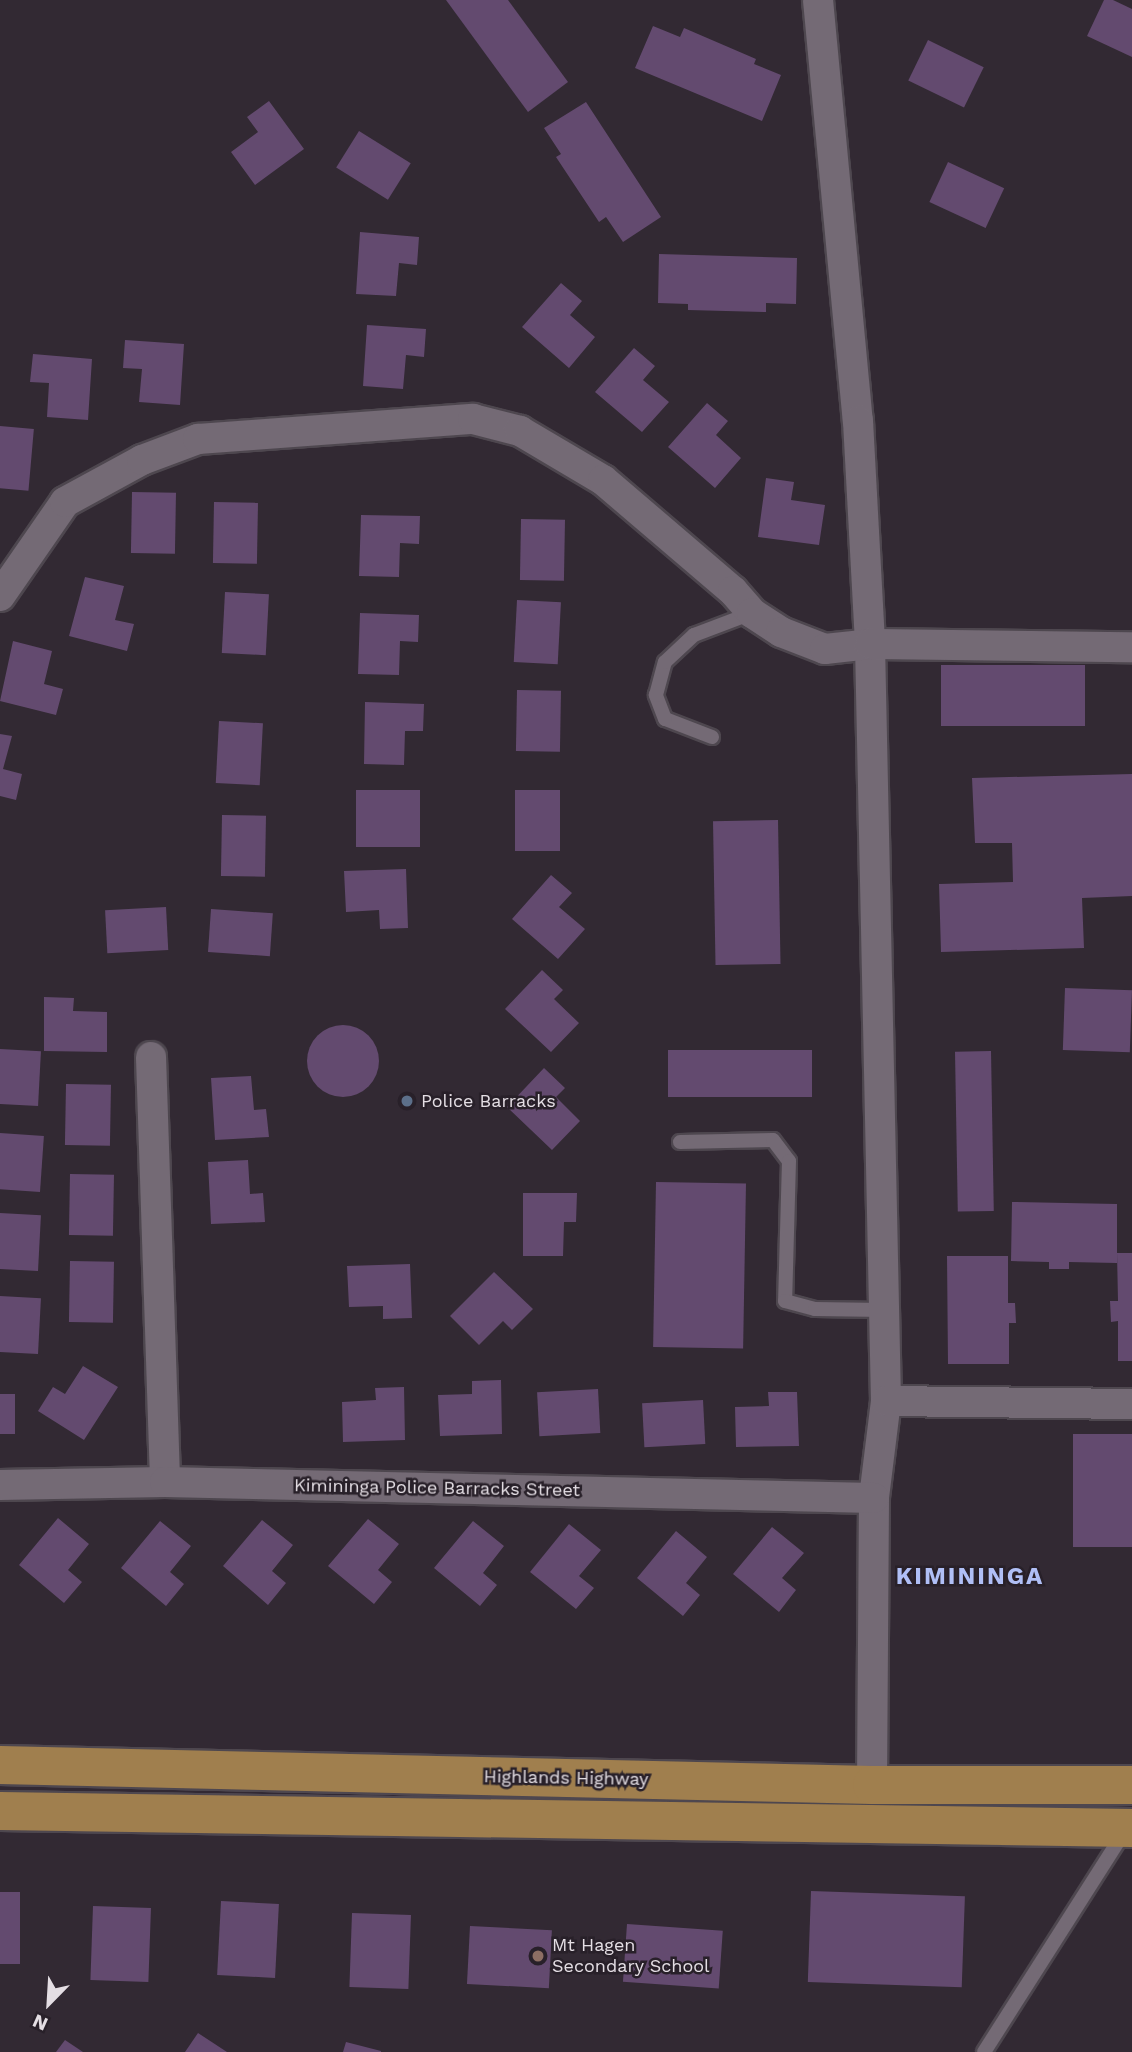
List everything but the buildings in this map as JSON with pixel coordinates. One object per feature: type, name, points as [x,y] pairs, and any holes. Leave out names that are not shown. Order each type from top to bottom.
[{"type":"highway","name":"Highlands Highway","points":[[0,1765],[872,1785],[1132,1785]]},
{"type":"highway","points":[[0,1811],[1130,1825]]},
{"type":"street","points":[[818,0],[858,421],[870,644],[886,1401],[874,1498],[872,1785]]},
{"type":"street","points":[[0,596],[65,502],[142,460],[198,439],[473,419],[520,431],[603,480],[733,591],[752,613],[781,632],[825,649],[870,644],[1132,647]]},
{"type":"street","points":[[151,1057],[165,1482]]},
{"type":"street","points":[[886,1401],[1132,1404]]},
{"type":"street","name":"Kimininga Police Barracks Street","points":[[0,1485],[165,1482],[874,1498]]},
{"type":"lane","points":[[712,737],[665,719],[656,695],[665,662],[695,635],[752,613]]},
{"type":"lane","points":[[680,1142],[774,1140],[789,1161],[785,1300],[815,1309],[884,1310]]},
{"type":"lane","points":[[984,2052],[1130,1825]]},
{"type":"place","name":"Police Barracks","points":[[407,1101]]},
{"type":"place","name":"Mt Hagen Secondary School","points":[[538,1956]]},
{"type":"district","name":"KIMININGA","points":[[970,1577]]}]
